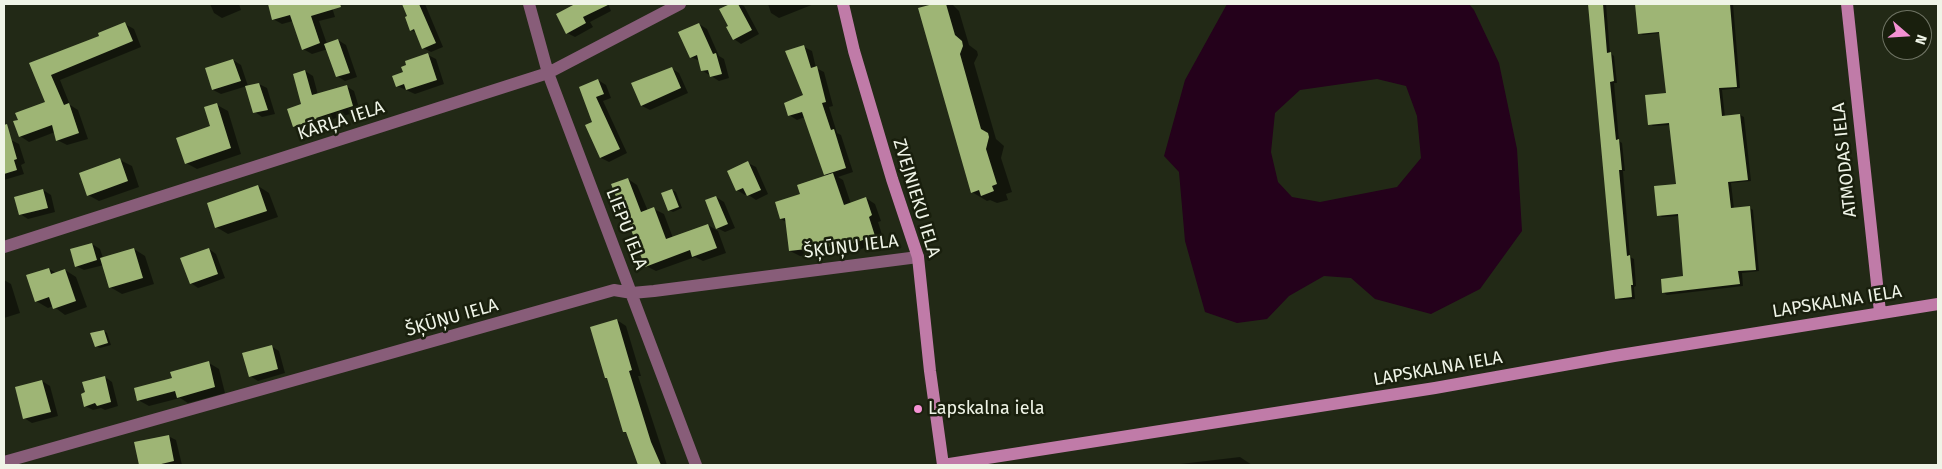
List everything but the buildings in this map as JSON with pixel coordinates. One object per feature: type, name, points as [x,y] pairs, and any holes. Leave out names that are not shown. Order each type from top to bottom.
[{"type":"main road","name":"ZVEJNIEKU IELA","points":[[843,4],[854,51],[889,170],[918,257],[930,371],[943,465]]},
{"type":"main road","name":"ATMODAS IELA","points":[[1847,4],[1880,312]]},
{"type":"main road","name":"LAPSKALNA IELA","points":[[943,465],[1435,388],[1614,356],[1938,304]]},
{"type":"street","name":"LIEPU IELA","points":[[529,4],[548,72],[696,465]]},
{"type":"street","name":"KĀRĻA IELA","points":[[4,247],[548,72],[680,4]]},
{"type":"street","name":"ŠĶŪŅU IELA","points":[[4,462],[614,290],[632,293],[918,257]]},
{"type":"shaded area","points":[[1227,4],[1469,4],[1474,10],[1499,63],[1517,149],[1522,231],[1480,289],[1431,314],[1375,299],[1351,278],[1324,276],[1289,296],[1267,319],[1237,323],[1205,312],[1185,241],[1179,172],[1164,156],[1185,80]],"holes":[[[1377,79],[1406,86],[1417,116],[1421,158],[1397,187],[1320,202],[1292,197],[1278,182],[1271,152],[1275,113],[1300,90]]]},
{"type":"place","name":"Lapskalna iela","points":[[918,409]]}]
